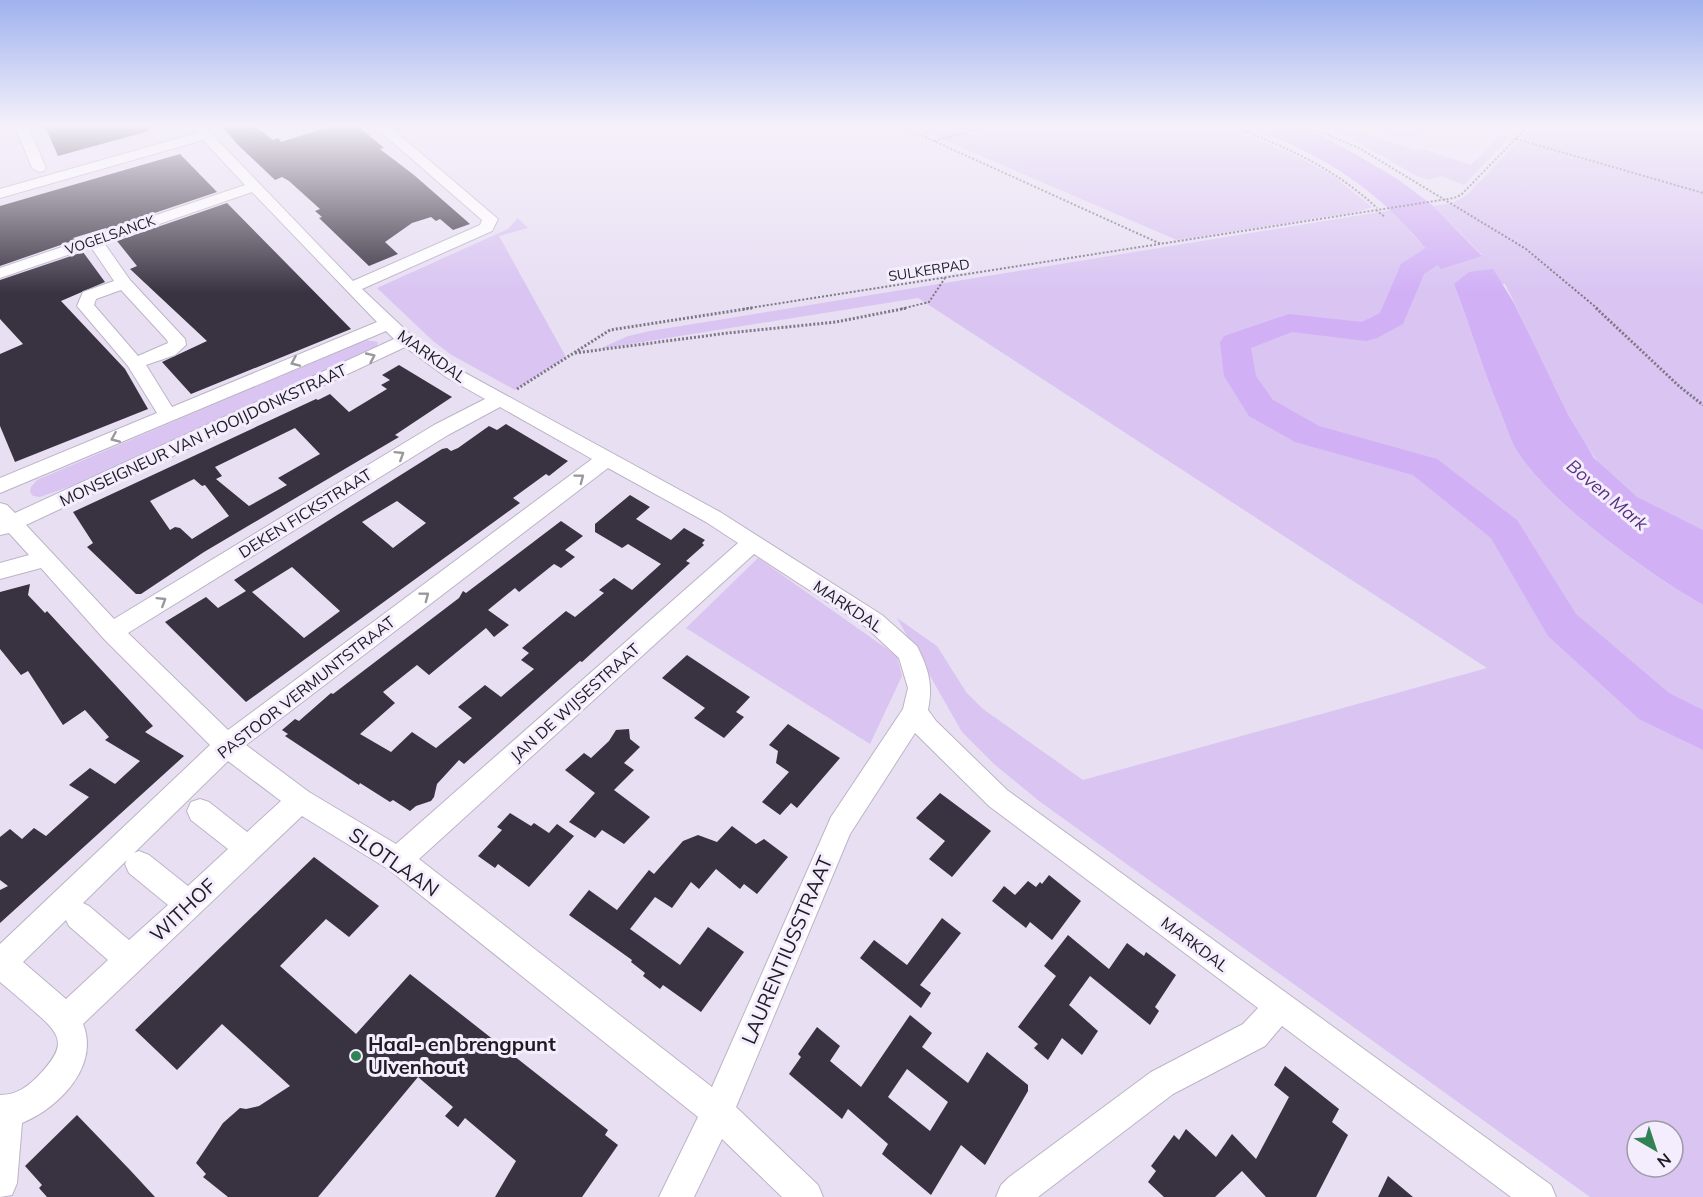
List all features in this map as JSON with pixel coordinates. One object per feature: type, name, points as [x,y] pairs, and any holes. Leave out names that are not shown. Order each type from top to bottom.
[{"type":"street","points":[[0,194],[37,182]]},
{"type":"street","name":"MARKDAL","points":[[251,182],[387,324],[452,373],[713,517],[874,621],[909,653],[920,688],[915,712],[927,729],[999,798],[1539,1197]]},
{"type":"street","points":[[351,288],[487,228],[490,219],[446,182]]},
{"type":"street","name":"VOGELSANCK","points":[[0,273],[255,186]]},
{"type":"street","points":[[95,241],[124,283],[176,339],[177,345],[169,351],[135,363]]},
{"type":"street","points":[[124,283],[89,296],[85,306],[135,363],[168,415]]},
{"type":"street","name":"MONSEIGNEUR VAN HOOIJDONKSTRAAT","points":[[0,486],[387,324]]},
{"type":"street","name":"MONSEIGNEUR VAN HOOIJDONKSTRAAT","points":[[4,521],[406,340]]},
{"type":"street","name":"DEKEN FICKSTRAAT","points":[[112,632],[441,430],[501,399]]},
{"type":"street","name":"PASTOOR VERMUNTSTRAAT","points":[[1,963],[227,745],[607,458]]},
{"type":"street","name":"SLOTLAAN","points":[[4,521],[45,559],[112,632],[227,745],[300,800],[398,860],[718,1112],[806,1197]]},
{"type":"street","name":"JAN DE WIJSESTRAAT","points":[[398,860],[752,543]]},
{"type":"street","points":[[0,571],[45,559]]},
{"type":"street","name":"LAURENTIUSSTRAAT","points":[[676,1197],[718,1112],[840,826],[915,712]]},
{"type":"street","name":"WITHOF","points":[[66,1019],[300,800]]},
{"type":"street","points":[[200,811],[248,849]]},
{"type":"street","points":[[139,864],[189,904]]},
{"type":"street","points":[[79,916],[129,959]]},
{"type":"street","points":[[0,1183],[3,1112],[31,1102],[64,1072],[74,1043],[66,1019],[1,963]]},
{"type":"street","points":[[1013,1197],[1162,1083],[1254,1035],[1280,1006]]},
{"type":"path","points":[[1024,182],[1162,244]]},
{"type":"path","points":[[1346,182],[1385,217]]},
{"type":"path","points":[[1414,182],[1527,249],[1591,303],[1680,387],[1703,405]]},
{"type":"path","points":[[1445,201],[1461,195],[1474,182]]},
{"type":"path","points":[[1664,182],[1703,193]]},
{"type":"path","name":"SULKERPAD","points":[[501,399],[610,330],[1376,209],[1445,201]]},
{"type":"path","points":[[574,353],[887,314],[929,302],[945,278]]},
{"type":"shaded area","points":[[1041,182],[1340,182],[1372,207],[1357,212],[1177,240]]},
{"type":"shaded area","points":[[1479,182],[1703,182],[1703,530],[1637,497],[1613,478],[1593,455],[1559,400],[1505,284],[1454,284],[1510,437],[1517,451],[1533,472],[1553,494],[1602,536],[1655,575],[1703,605],[1703,1197],[1590,1197],[1039,801],[994,764],[962,732],[897,618],[937,646],[966,692],[983,709],[1083,780],[1487,668],[918,298],[599,349],[628,336],[650,331],[1392,210],[1436,261],[1482,255],[1433,206],[1452,203],[1467,195]]},
{"type":"shaded area","points":[[518,218],[528,228],[499,236],[566,357],[515,390],[450,354],[377,288],[508,229]]},
{"type":"shaded area","points":[[365,340],[378,342],[376,350],[86,481],[40,497],[33,496],[30,492],[37,480]]},
{"type":"shaded area","points":[[758,558],[897,656],[902,676],[870,744],[686,628]]},
{"type":"water","points":[[1355,182],[1401,182],[1431,204],[1482,256],[1441,269],[1421,243],[1378,199]]},
{"type":"water","name":"Boven Mark","points":[[1493,269],[1514,303],[1568,415],[1594,458],[1637,497],[1703,530],[1703,605],[1655,575],[1602,536],[1553,494],[1517,451],[1488,381],[1454,284],[1469,272]]},
{"type":"building","points":[[84,182],[207,182],[217,192],[73,238],[75,240],[0,266],[0,206]]},
{"type":"building","points":[[290,182],[422,182],[470,224],[453,230],[440,219],[436,221],[431,217],[412,223],[385,242],[398,254],[369,266],[319,218],[322,217],[315,211],[320,209]]},
{"type":"building","points":[[227,203],[351,329],[191,394],[162,362],[207,341],[130,269],[137,266],[117,241]]},
{"type":"building","points":[[83,252],[105,282],[61,301],[125,369],[148,409],[15,462],[0,426],[0,354],[23,344],[0,319],[0,280]]},
{"type":"building","points":[[399,365],[452,397],[395,435],[399,437],[204,552],[141,594],[136,594],[87,547],[93,543],[73,512],[316,399],[330,394],[349,412],[387,389],[381,385],[390,380],[382,375]],"holes":[[[295,428],[320,454],[278,478],[287,485],[249,506],[216,479],[222,476],[215,467]],[[194,479],[202,486],[205,485],[229,516],[192,539],[180,528],[175,527],[170,530],[150,501]]]},
{"type":"building","points":[[506,424],[568,461],[549,476],[546,474],[513,498],[520,503],[246,702],[165,622],[206,597],[218,608],[246,591],[234,580],[442,449],[447,448],[451,451],[458,448],[489,426],[497,430]],"holes":[[[397,501],[426,523],[393,548],[362,522]],[[292,567],[340,611],[304,638],[252,592]]]},
{"type":"building","points":[[630,495],[650,507],[636,519],[671,540],[684,528],[705,540],[702,543],[704,545],[686,561],[690,563],[582,662],[580,661],[464,764],[459,760],[437,784],[431,801],[416,806],[410,811],[393,800],[390,802],[360,783],[359,785],[285,736],[288,734],[282,730],[295,719],[299,721],[331,693],[333,694],[459,598],[463,591],[466,593],[561,521],[583,536],[565,550],[575,557],[561,568],[554,564],[519,592],[515,588],[488,610],[509,625],[494,637],[486,628],[429,675],[417,665],[383,692],[395,703],[360,734],[391,752],[412,732],[436,748],[472,718],[458,707],[485,685],[501,697],[534,669],[521,660],[529,653],[522,648],[566,611],[575,617],[604,593],[599,590],[614,578],[632,590],[661,564],[628,544],[622,548],[595,532],[595,524]]},
{"type":"building","points":[[30,584],[28,595],[45,613],[47,611],[153,726],[145,732],[184,756],[0,923],[0,890],[8,886],[0,880],[0,837],[10,829],[22,839],[34,828],[46,836],[89,797],[69,785],[90,768],[115,784],[140,761],[105,740],[109,737],[85,710],[63,725],[28,671],[21,675],[0,649],[0,592]]},
{"type":"building","points":[[687,655],[750,697],[736,712],[744,717],[724,738],[694,718],[705,708],[662,678]]},
{"type":"building","points":[[788,724],[840,758],[797,808],[791,803],[780,815],[762,802],[789,772],[776,763],[778,751],[769,745]]},
{"type":"building","points":[[629,729],[630,739],[640,747],[624,763],[634,770],[614,790],[650,817],[624,844],[602,830],[595,838],[569,822],[595,793],[565,770],[584,753],[591,758],[609,741],[616,730]]},
{"type":"building","points":[[940,793],[991,831],[952,877],[929,859],[945,841],[916,818]]},
{"type":"building","points":[[510,813],[531,826],[534,823],[549,833],[557,824],[574,836],[529,887],[498,864],[495,868],[478,856],[502,830],[497,827]]},
{"type":"building","points":[[732,826],[756,844],[764,839],[788,857],[757,894],[744,884],[740,889],[716,869],[699,889],[691,882],[672,908],[655,897],[630,929],[680,965],[708,927],[744,952],[701,1012],[663,985],[660,989],[643,976],[645,973],[631,962],[632,960],[569,915],[589,890],[617,910],[649,870],[654,874],[683,841],[698,835],[717,842]]},
{"type":"building","points":[[314,857],[379,906],[349,937],[326,919],[280,966],[356,1034],[410,974],[608,1130],[605,1135],[618,1145],[582,1197],[495,1197],[516,1161],[465,1118],[458,1127],[445,1116],[453,1107],[418,1077],[318,1197],[228,1197],[203,1177],[206,1174],[196,1163],[223,1123],[240,1108],[259,1106],[290,1086],[222,1024],[177,1070],[135,1030]]},
{"type":"building","points":[[1049,875],[1081,901],[1052,940],[1030,922],[1026,928],[992,901],[1004,886],[1015,895],[1028,881],[1036,887],[1040,882],[1042,884]]},
{"type":"building","points":[[942,918],[961,933],[920,985],[931,993],[921,1008],[860,958],[874,940],[907,965]]},
{"type":"building","points":[[1068,935],[1109,969],[1127,943],[1144,956],[1146,952],[1176,975],[1155,1007],[1159,1011],[1150,1025],[1090,976],[1069,1005],[1098,1031],[1082,1055],[1062,1038],[1048,1060],[1034,1048],[1038,1044],[1018,1027],[1056,976],[1044,966]]},
{"type":"building","points":[[910,1015],[932,1033],[922,1047],[968,1083],[987,1052],[1028,1085],[1028,1091],[985,1165],[961,1145],[931,1195],[882,1154],[888,1144],[848,1109],[842,1119],[789,1074],[801,1057],[798,1054],[817,1027],[840,1046],[830,1061],[861,1087]],"holes":[[[907,1069],[948,1102],[930,1131],[888,1097]]]},
{"type":"building","points":[[1285,1066],[1339,1109],[1332,1122],[1348,1135],[1316,1197],[1266,1197],[1242,1171],[1215,1197],[1164,1197],[1148,1182],[1156,1171],[1151,1166],[1174,1135],[1179,1140],[1186,1129],[1216,1157],[1232,1134],[1256,1159],[1289,1097],[1274,1085]]},
{"type":"building","points":[[77,1115],[155,1197],[47,1197],[39,1188],[42,1185],[25,1166]]},
{"type":"building","points":[[1388,1176],[1413,1197],[1378,1197]]},
{"type":"waterway","points":[[1448,246],[1411,270],[1393,318],[1366,332],[1289,323],[1235,343],[1240,376],[1261,408],[1307,434],[1425,467],[1504,529],[1562,625],[1654,706],[1703,731]]},
{"type":"place","name":"Haal- en brengpunt Ulvenhout","points":[[356,1056]]}]
